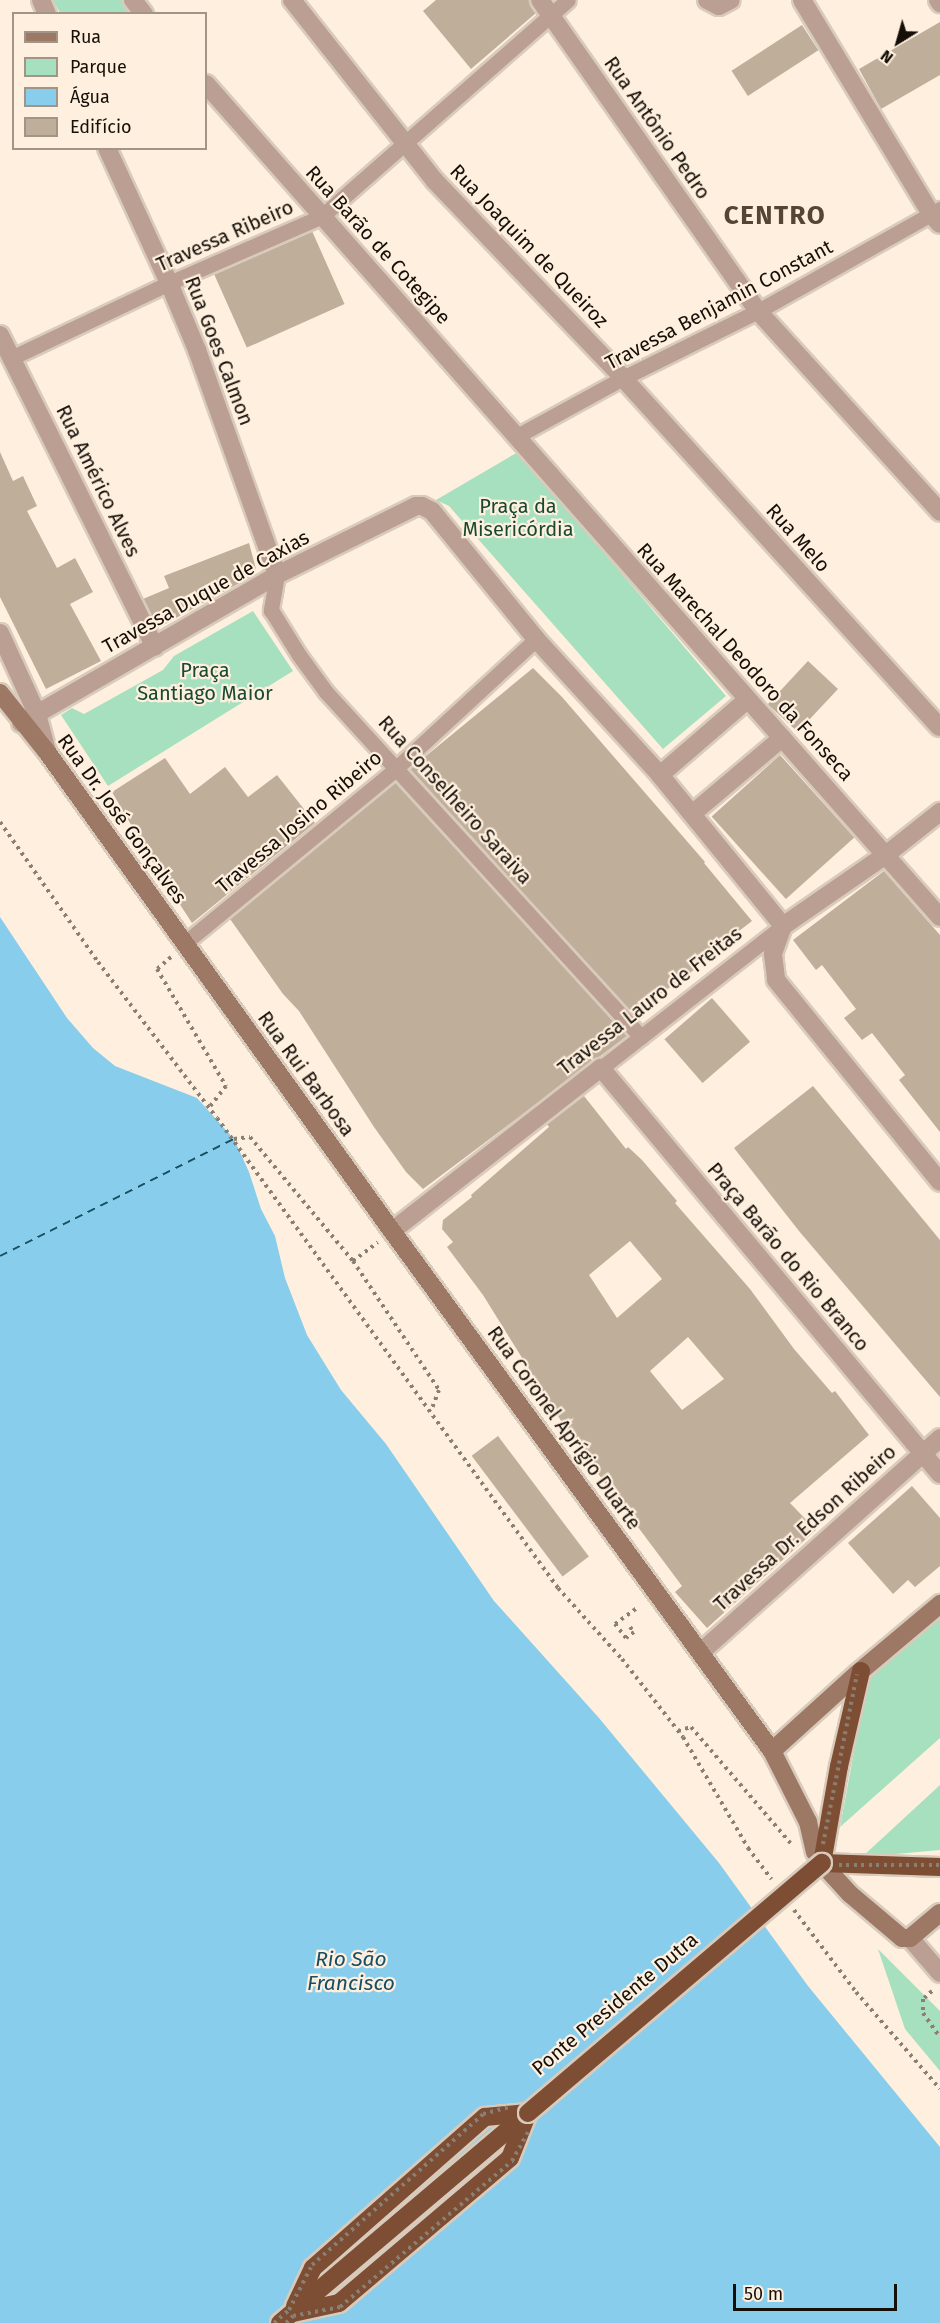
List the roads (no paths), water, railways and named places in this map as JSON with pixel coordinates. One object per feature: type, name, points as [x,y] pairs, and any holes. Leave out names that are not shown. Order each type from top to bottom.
[{"type":"highway","points":[[286,2318],[314,2268],[485,2117],[522,2109],[819,1858],[859,1672]]},
{"type":"highway","points":[[819,1858],[940,1867]]},
{"type":"highway","points":[[286,2318],[339,2303],[510,2158],[522,2109]]},
{"type":"main road","name":"Rua Dr. José Gonçalves","points":[[0,693],[29,718],[47,752],[189,940]]},
{"type":"main road","name":"Rua Rui Barbosa","points":[[189,940],[392,1231]]},
{"type":"main road","name":"Rua Coronel Aprígio Duarte","points":[[392,1231],[772,1751],[808,1821],[819,1858]]},
{"type":"main road","points":[[772,1751],[859,1672],[940,1604]]},
{"type":"main road","points":[[819,1858],[850,1894],[892,1932],[902,1938],[915,1935],[940,1913]]},
{"type":"street","points":[[133,0],[142,12]]},
{"type":"street","name":"Rua Joaquim de Queiroz","points":[[292,0],[435,181],[623,378]]},
{"type":"street","name":"Rua Antônio Pedro","points":[[540,0],[758,311],[940,512]]},
{"type":"street","name":"Travessa Ribeiro","points":[[11,358],[169,283],[322,216],[568,0]]},
{"type":"street","points":[[707,0],[719,6],[732,0]]},
{"type":"street","points":[[802,0],[937,216]]},
{"type":"street","name":"Rua Barão de Cotegipe","points":[[207,85],[517,436]]},
{"type":"street","name":"Rua Goes Calmon","points":[[108,150],[197,350],[277,574]]},
{"type":"street","name":"Travessa Benjamin Constant","points":[[517,436],[623,378],[758,311],[937,216]]},
{"type":"street","name":"Rua Américo Alves","points":[[0,335],[155,647]]},
{"type":"street","name":"Rua Melo","points":[[623,378],[940,727]]},
{"type":"street","name":"Rua Marechal Deodoro da Fonseca","points":[[517,436],[747,700],[887,854],[940,917]]},
{"type":"street","name":"Travessa Duque de Caxias","points":[[29,718],[155,647],[277,574],[416,506],[432,511],[536,639]]},
{"type":"street","name":"Rua Conselheiro Saraiva","points":[[277,574],[271,610],[299,655],[326,692],[398,767],[641,1037]]},
{"type":"street","points":[[0,633],[29,718]]},
{"type":"street","points":[[536,639],[660,775],[783,926],[773,954],[776,980],[940,1182]]},
{"type":"street","name":"Travessa Josino Ribeiro","points":[[189,940],[398,767],[536,639]]},
{"type":"street","points":[[660,775],[747,700]]},
{"type":"street","points":[[692,814],[782,738]]},
{"type":"street","name":"Travessa Lauro de Freitas","points":[[392,1231],[783,926],[887,854],[940,812]]},
{"type":"street","name":"Praça Barão do Rio Branco","points":[[601,1068],[940,1474]]},
{"type":"street","name":"Travessa Dr. Edson Ribeiro","points":[[701,1652],[940,1438]]},
{"type":"street","points":[[915,1935],[940,1973]]},
{"type":"water","name":"Rio São Francisco","points":[[0,917],[67,1018],[93,1048],[115,1066],[197,1098],[234,1139],[249,1172],[261,1209],[275,1236],[285,1278],[307,1335],[341,1390],[386,1444],[494,1601],[599,1718],[719,1863],[808,1986],[940,2147],[940,2323],[0,2323]]},
{"type":"district","name":"CENTRO","points":[[775,216]]},
{"type":"park label","name":"Praça da Misericórdia","points":[[518,518]]},
{"type":"park label","name":"Praça Santiago Maior","points":[[205,682]]}]
